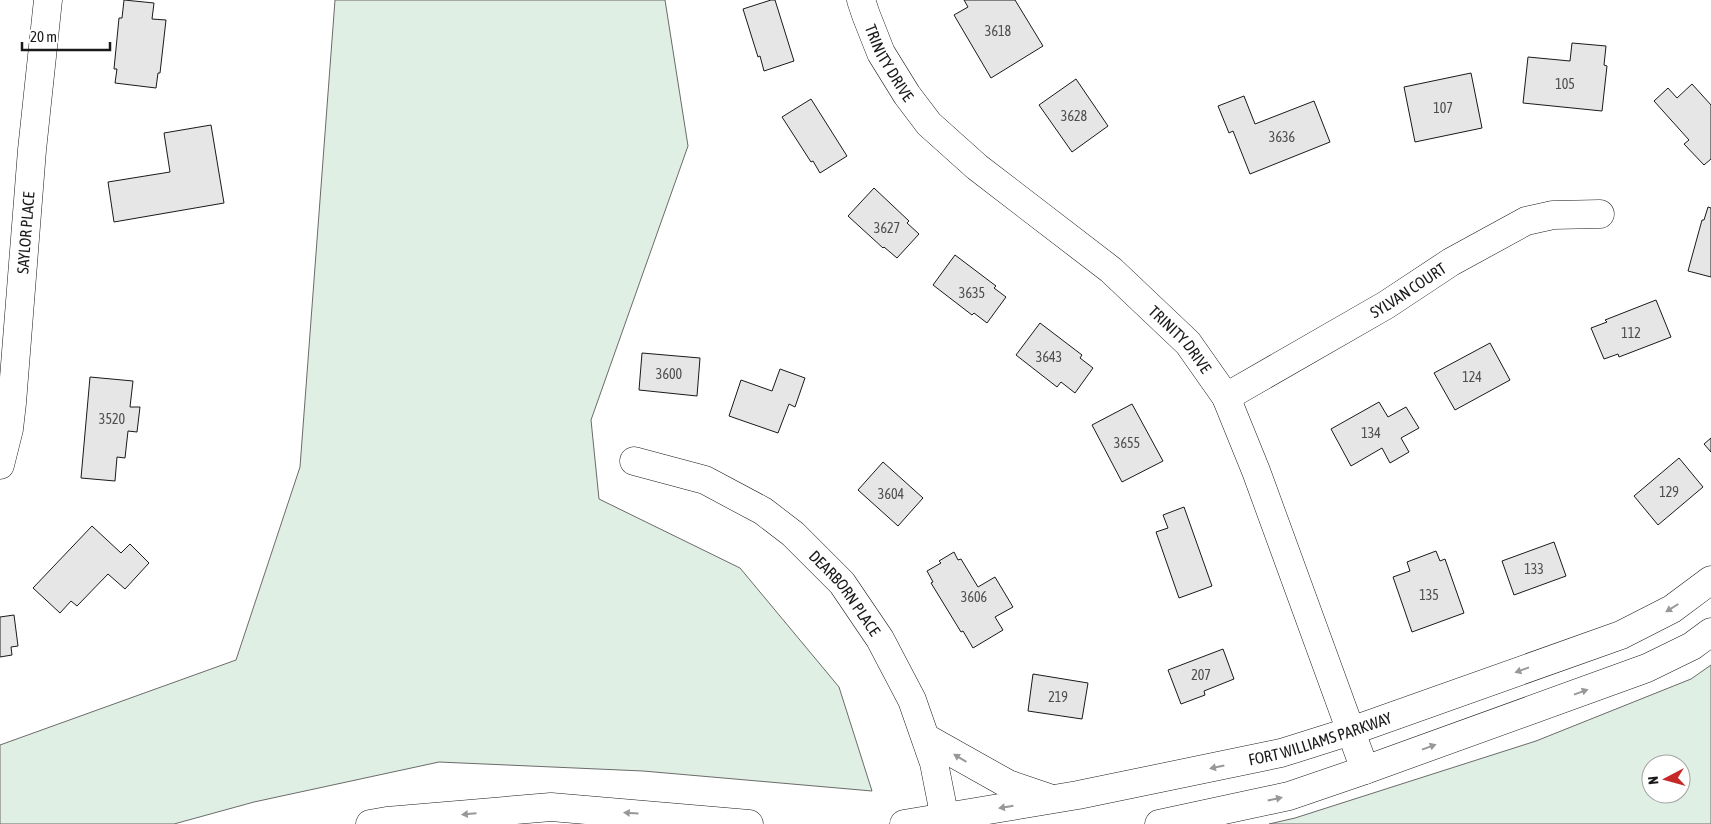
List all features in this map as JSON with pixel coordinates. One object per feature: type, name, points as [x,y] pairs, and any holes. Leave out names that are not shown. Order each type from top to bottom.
[{"type":"street","name":"SAYLOR PLACE","points":[[0,465],[9,429],[12,403],[32,150],[48,0]]},
{"type":"street","name":"TRINITY DRIVE","points":[[861,0],[882,53],[906,95],[929,124],[977,167],[1111,270],[1188,344],[1226,397],[1256,471],[1364,770]]},
{"type":"street","name":"SYLVAN COURT","points":[[1226,397],[1386,304],[1451,262],[1526,221],[1553,216],[1600,214]]},
{"type":"street","name":"DEARBORN PLACE","points":[[634,461],[705,480],[763,511],[793,534],[842,583],[880,639],[912,700],[926,738],[939,786],[945,820]]},
{"type":"street","name":"FORT WILLIAMS PARKWAY","points":[[904,824],[945,820],[1281,753],[1350,731],[1621,635],[1672,609],[1711,580]]},
{"type":"street","points":[[1159,824],[1288,796],[1364,770],[1647,668],[1692,646],[1711,632]]},
{"type":"street","points":[[926,738],[1008,784],[1052,799]]},
{"type":"street","points":[[370,824],[387,820],[551,807],[688,818],[733,824]]},
{"type":"green space","points":[[335,0],[665,0],[688,146],[591,420],[599,499],[740,568],[839,687],[872,791],[643,771],[439,762],[254,802],[174,824],[0,824],[0,745],[236,660],[300,467]]},
{"type":"green space","points":[[1711,665],[1711,824],[1269,824],[1295,818],[1536,741],[1691,679]]},
{"type":"building","points":[[124,0],[154,3],[152,19],[166,20],[160,73],[158,73],[156,88],[115,83],[117,69],[114,69],[119,18],[122,18]]},
{"type":"building","points":[[775,0],[794,61],[764,71],[743,9]]},
{"type":"building","points":[[964,0],[1015,0],[1043,46],[991,78],[954,15],[968,7]]},
{"type":"building","points":[[1572,43],[1606,46],[1604,65],[1607,66],[1602,111],[1523,103],[1528,57],[1570,61]]},
{"type":"building","points":[[1471,73],[1482,128],[1415,142],[1404,87]]},
{"type":"building","points":[[1076,79],[1108,126],[1072,152],[1039,105]]},
{"type":"building","points":[[1692,84],[1711,105],[1711,159],[1704,165],[1684,144],[1689,140],[1654,101],[1668,88],[1677,98]]},
{"type":"building","points":[[1244,96],[1255,124],[1314,101],[1330,142],[1250,174],[1233,131],[1229,133],[1218,106]]},
{"type":"building","points":[[811,99],[847,156],[820,173],[782,117]]},
{"type":"building","points":[[211,125],[224,203],[114,222],[108,182],[170,172],[164,133]]},
{"type":"building","points":[[874,188],[909,221],[907,223],[919,234],[897,258],[883,248],[848,216]]},
{"type":"building","points":[[1708,207],[1711,208],[1711,277],[1688,271],[1702,220],[1704,220]]},
{"type":"building","points":[[955,255],[996,286],[994,288],[1006,297],[987,323],[974,313],[972,315],[933,285]]},
{"type":"building","points":[[1656,300],[1671,337],[1619,357],[1618,354],[1604,359],[1591,328],[1607,322],[1605,320]]},
{"type":"building","points":[[1040,323],[1082,355],[1080,358],[1093,368],[1075,393],[1061,382],[1057,387],[1016,355]]},
{"type":"building","points":[[1490,343],[1510,380],[1455,410],[1434,373]]},
{"type":"building","points":[[642,353],[700,358],[697,396],[639,390]]},
{"type":"building","points":[[780,369],[805,378],[795,407],[789,404],[778,433],[729,416],[741,380],[772,391]]},
{"type":"building","points":[[90,377],[133,381],[130,407],[140,407],[137,432],[128,431],[125,458],[117,457],[115,481],[81,478]]},
{"type":"building","points":[[1379,402],[1388,417],[1406,407],[1419,428],[1401,438],[1409,452],[1390,463],[1382,448],[1351,466],[1331,429]]},
{"type":"building","points":[[1132,404],[1163,461],[1122,482],[1092,425]]},
{"type":"building","points":[[1711,438],[1711,452],[1704,444]]},
{"type":"building","points":[[1679,458],[1703,487],[1658,525],[1634,496]]},
{"type":"building","points":[[883,462],[923,498],[898,526],[858,490]]},
{"type":"building","points":[[1184,507],[1212,586],[1179,598],[1156,532],[1168,528],[1163,515]]},
{"type":"building","points":[[92,526],[121,553],[130,544],[149,563],[125,589],[108,574],[77,606],[71,601],[60,613],[33,588]]},
{"type":"building","points":[[1554,542],[1566,576],[1514,595],[1502,561]]},
{"type":"building","points":[[1436,551],[1440,561],[1445,559],[1464,613],[1412,632],[1393,577],[1410,571],[1407,562]]},
{"type":"building","points":[[954,552],[958,560],[961,559],[978,587],[995,577],[1013,607],[995,617],[1003,630],[973,648],[931,583],[933,582],[927,571],[941,563],[939,561]]},
{"type":"building","points":[[14,615],[18,646],[11,647],[12,655],[0,657],[0,617]]},
{"type":"building","points":[[1223,649],[1234,679],[1204,691],[1205,695],[1181,704],[1168,670]]},
{"type":"building","points":[[1033,674],[1088,683],[1082,719],[1028,711]]}]
